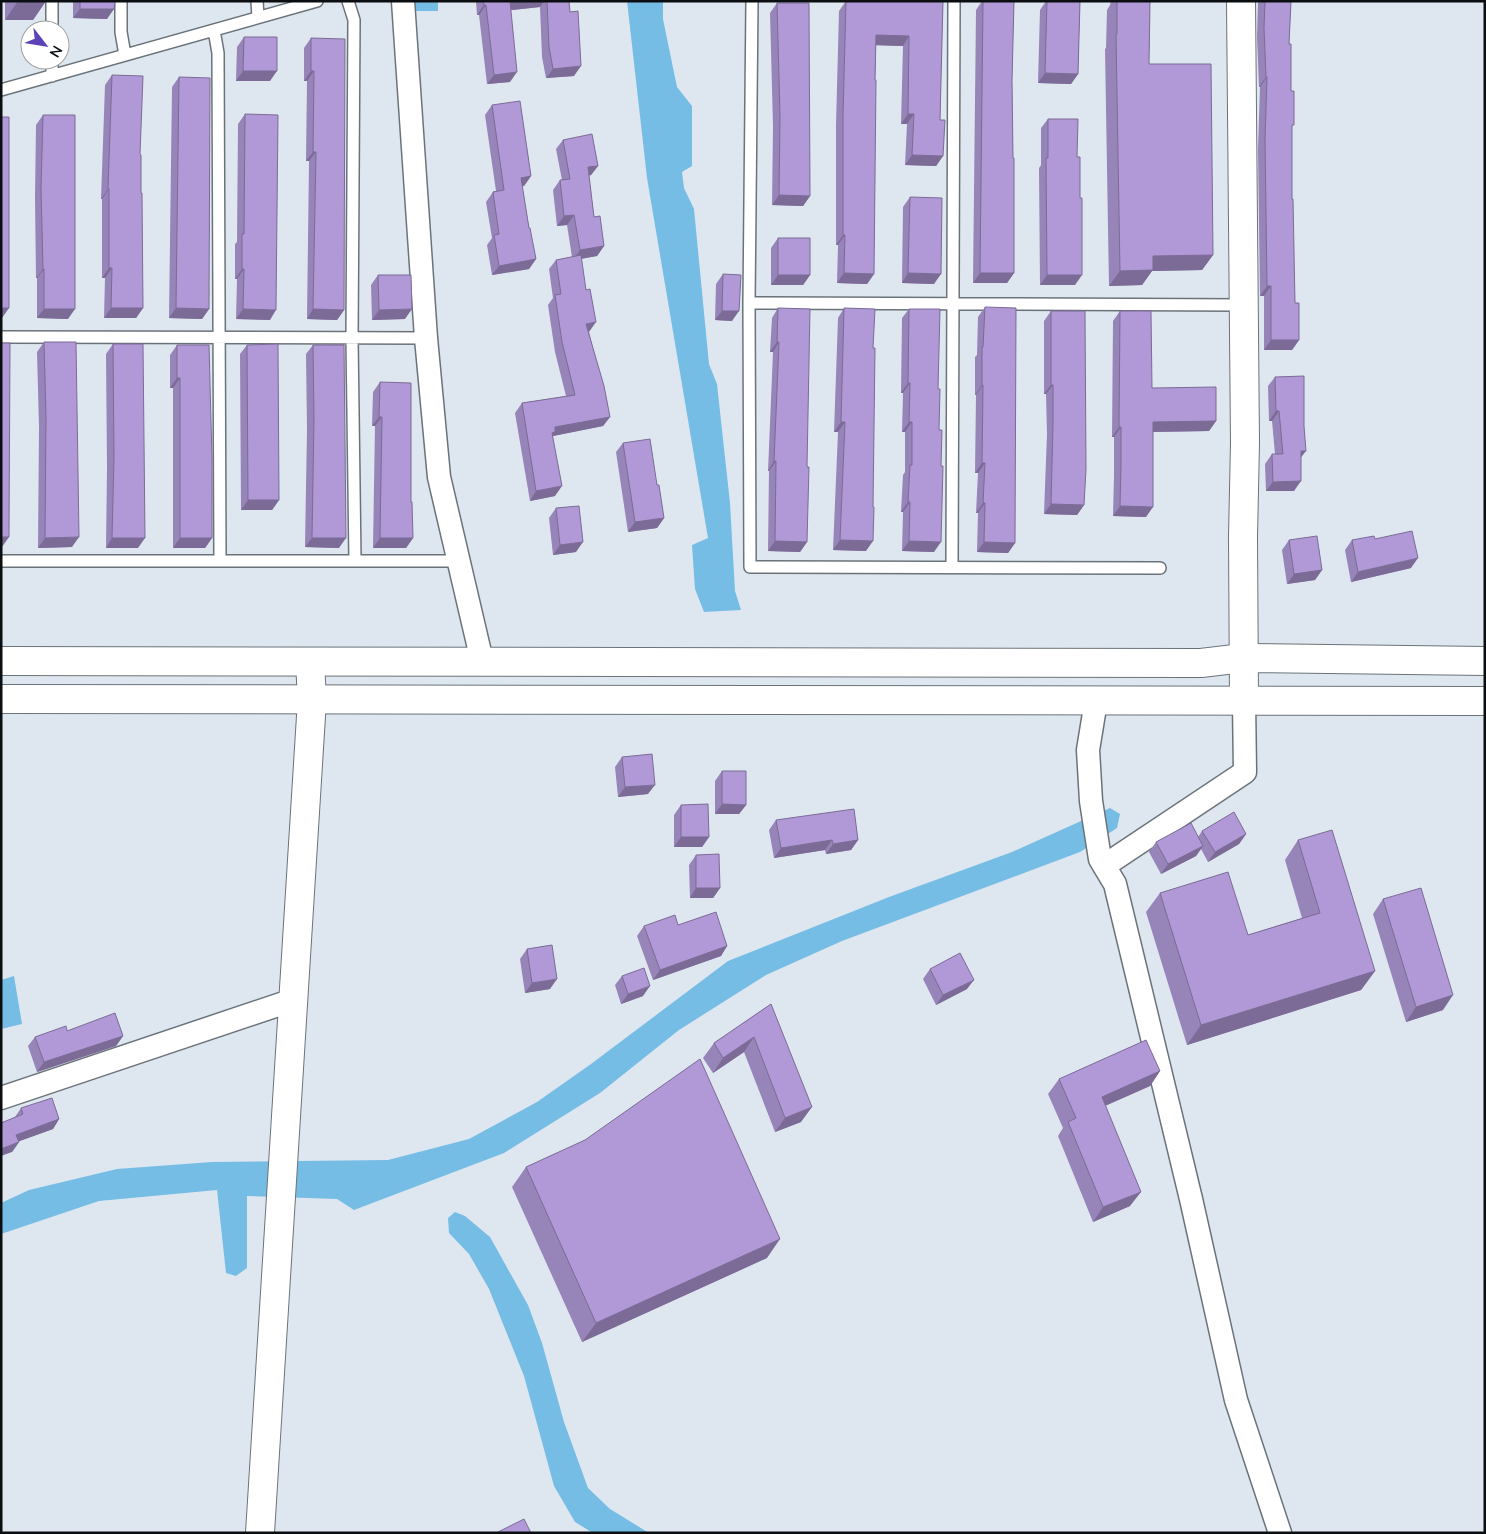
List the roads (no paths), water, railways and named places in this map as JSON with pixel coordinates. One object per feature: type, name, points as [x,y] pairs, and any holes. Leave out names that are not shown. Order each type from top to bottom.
[{"type":"main road","points":[[1241,1],[1246,443],[1243,537],[1244,701]]},
{"type":"main road","points":[[1,661],[1201,663],[1243,658],[1485,661]]},
{"type":"main road","points":[[260,1533],[312,700],[310,662]]},
{"type":"main road","points":[[1,699],[1485,700]]},
{"type":"street","points":[[403,1],[426,338],[439,477],[482,661]]},
{"type":"street","points":[[1096,701],[1088,750],[1091,801],[1100,859],[1115,884],[1193,1208],[1236,1400],[1280,1533]]},
{"type":"street","points":[[1104,866],[1245,772],[1244,701]]},
{"type":"street","points":[[1,1098],[293,1000]]},
{"type":"lane","points":[[52,1],[52,20]]},
{"type":"lane","points":[[121,1],[121,32],[124,55]]},
{"type":"lane","points":[[257,1],[258,18]]},
{"type":"lane","points":[[1,90],[316,1]]},
{"type":"lane","points":[[348,1],[354,20],[352,338],[355,561]]},
{"type":"lane","points":[[752,1],[749,304],[750,567],[1160,568]]},
{"type":"lane","points":[[952,567],[954,1]]},
{"type":"lane","points":[[214,30],[218,53],[220,561]]},
{"type":"lane","points":[[52,70],[52,76]]},
{"type":"lane","points":[[749,304],[1244,305]]},
{"type":"lane","points":[[1,337],[426,338]]},
{"type":"lane","points":[[1,561],[458,562]]},
{"type":"water","points":[[413,1],[438,1],[438,11],[414,11]]},
{"type":"water","points":[[627,1],[663,1],[663,19],[677,87],[692,106],[692,166],[682,172],[684,188],[694,209],[709,364],[717,384],[730,503],[735,591],[741,610],[704,612],[695,589],[692,545],[708,538],[647,178]]},
{"type":"water","points":[[1110,808],[1120,814],[1117,828],[1080,852],[842,941],[766,975],[679,1030],[600,1093],[504,1153],[354,1210],[337,1199],[247,1196],[247,1268],[236,1276],[226,1273],[217,1190],[99,1201],[1,1234],[1,1203],[29,1190],[117,1169],[212,1162],[388,1160],[469,1139],[537,1102],[728,961],[889,897],[1012,852]]},
{"type":"water","points":[[14,976],[22,1024],[1,1029],[1,980]]},
{"type":"water","points":[[455,1212],[465,1216],[490,1237],[528,1305],[542,1343],[564,1422],[588,1488],[610,1509],[649,1533],[593,1533],[575,1522],[554,1486],[524,1376],[489,1289],[469,1254],[449,1233],[448,1218]]}]
